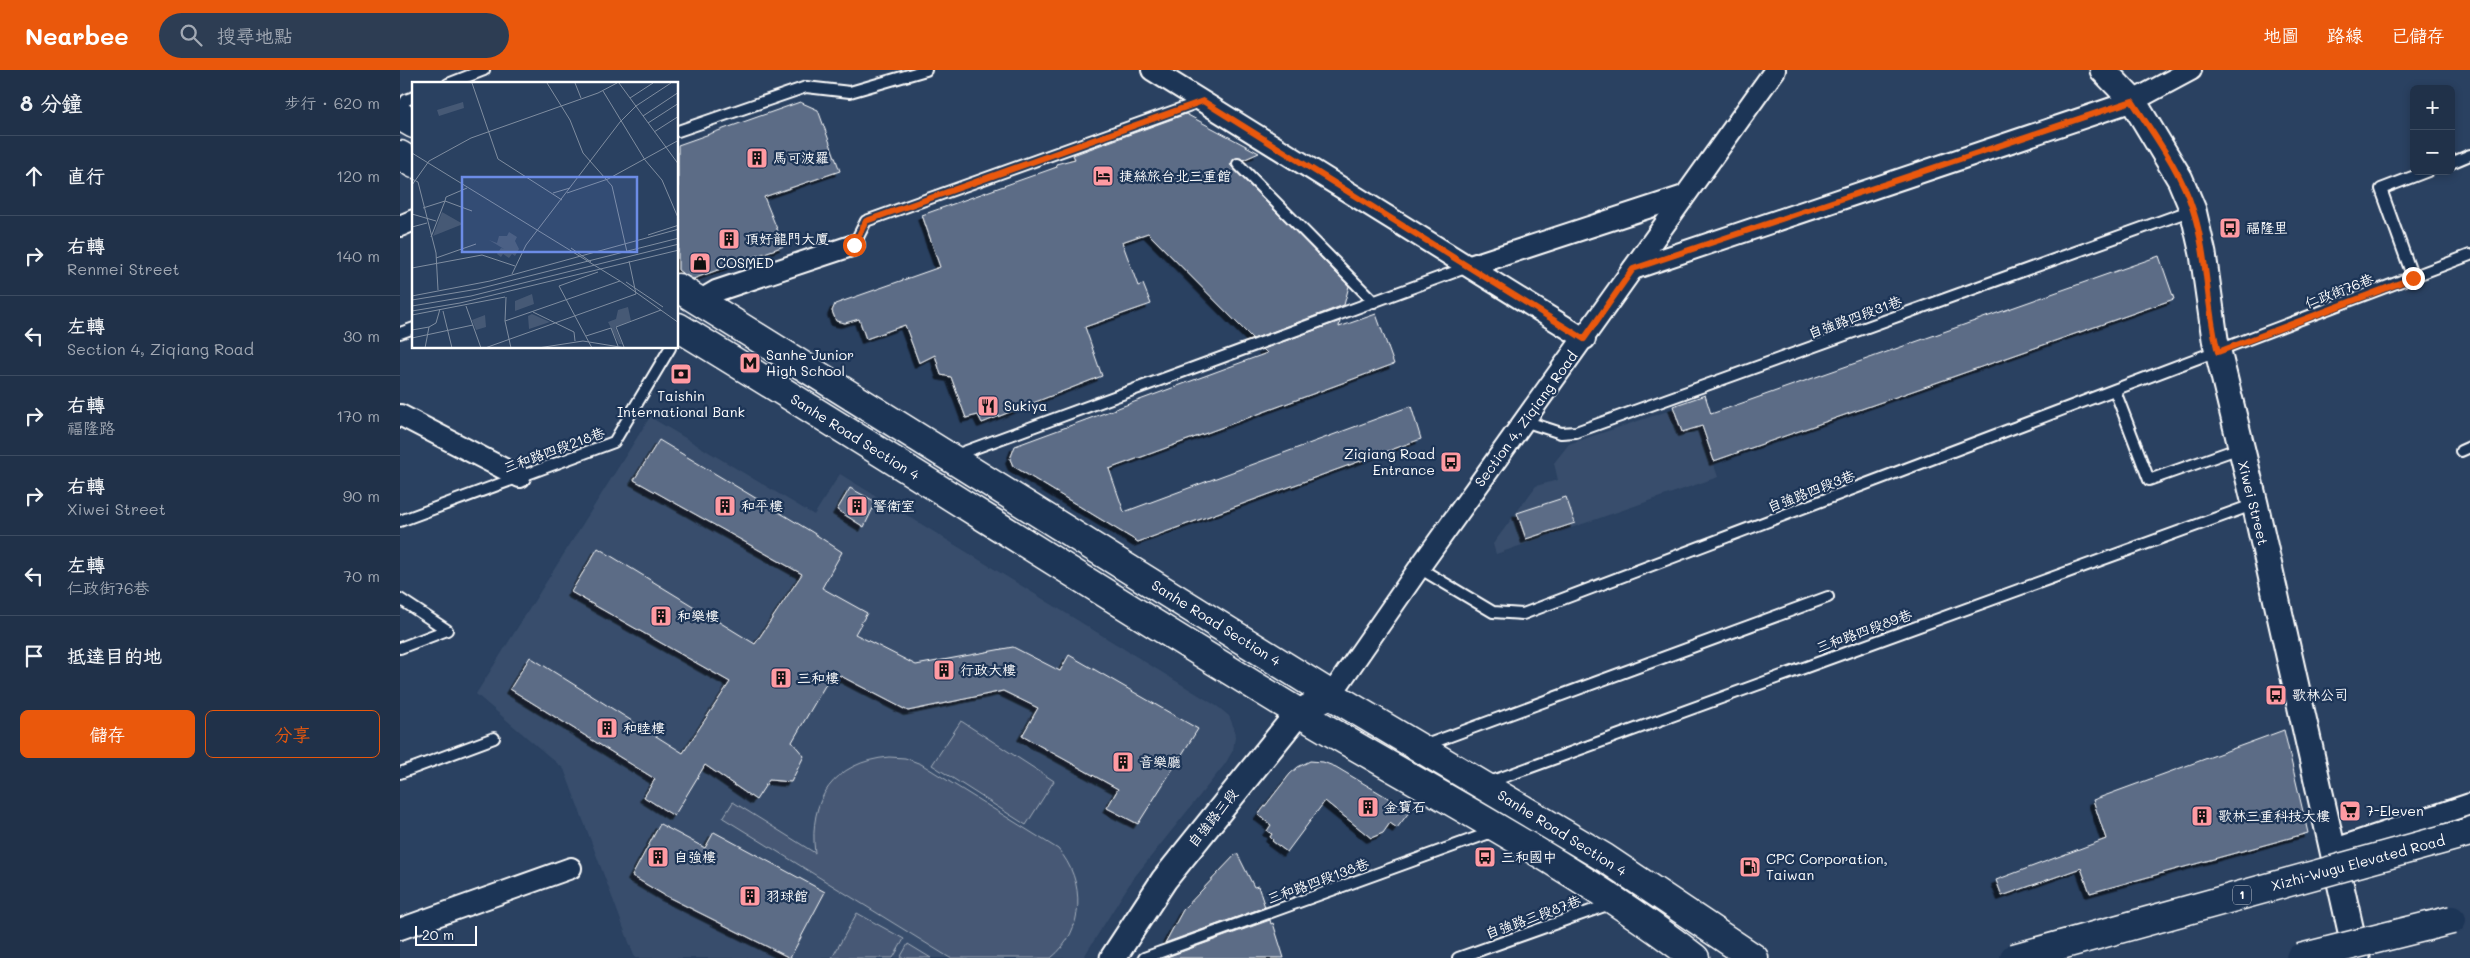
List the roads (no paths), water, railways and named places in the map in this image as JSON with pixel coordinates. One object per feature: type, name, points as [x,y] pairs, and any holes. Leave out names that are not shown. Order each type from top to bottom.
[{"type":"main road","points":[[400,116],[412,123]]},
{"type":"main road","points":[[400,155],[412,163]]},
{"type":"main road","name":"Sanhe Road Section 4","points":[[688,294],[1331,695],[1484,784],[1605,858],[1754,958]]},
{"type":"main road","name":"Sanhe Road Section 4","points":[[679,336],[1299,712],[1500,829],[1616,901],[1695,958]]},
{"type":"main road","name":"Xizhi-Wugu Elevated Road","points":[[2014,958],[2470,832]]},
{"type":"main road","points":[[2300,958],[2452,920]]},
{"type":"street","points":[[1152,70],[1470,266],[1584,339]]},
{"type":"street","name":"Section 4, Ziqiang Road","points":[[1331,695],[1419,568],[1775,70]]},
{"type":"street","name":"Xiwei Street","points":[[2103,70],[2132,101],[2180,179],[2193,210],[2204,254],[2218,352],[2255,504],[2357,958]]},
{"type":"street","points":[[1633,269],[2132,101],[2191,70]]},
{"type":"street","points":[[1470,266],[1684,196]]},
{"type":"street","points":[[400,226],[412,221]]},
{"type":"street","points":[[688,294],[716,291],[854,245]]},
{"type":"street","points":[[400,415],[520,477]]},
{"type":"street","name":"自強路三段","points":[[1113,958],[1164,880],[1299,712],[1331,695]]},
{"type":"street","points":[[2332,850],[2470,804]]},
{"type":"street","points":[[400,929],[571,868]]},
{"type":"lane","points":[[453,82],[484,70]]},
{"type":"lane","points":[[679,131],[806,87],[850,92],[926,70]]},
{"type":"lane","points":[[400,110],[406,100],[412,98]]},
{"type":"lane","points":[[854,245],[866,221],[1203,101]]},
{"type":"lane","points":[[2455,162],[2470,156]]},
{"type":"lane","points":[[1238,164],[1374,302]]},
{"type":"lane","points":[[2413,278],[2381,189],[2418,175]]},
{"type":"lane","name":"自強路四段31巷","points":[[1524,421],[1561,433],[1576,432],[2193,210]]},
{"type":"lane","name":"仁政街76巷","points":[[2218,352],[2470,255]]},
{"type":"lane","points":[[950,458],[1470,266]]},
{"type":"lane","points":[[400,333],[412,329]]},
{"type":"lane","name":"三和路四段218巷","points":[[400,521],[614,442],[667,349]]},
{"type":"lane","name":"自強路四段3巷","points":[[1419,568],[1493,612],[1523,614],[2218,352]]},
{"type":"lane","points":[[2115,391],[2149,480],[2240,448]]},
{"type":"lane","name":"三和路四段89巷","points":[[1484,784],[2255,504]]},
{"type":"lane","points":[[1419,747],[1828,597]]},
{"type":"lane","points":[[400,599],[447,630],[400,648]]},
{"type":"lane","points":[[400,773],[494,738]]},
{"type":"lane","name":"三和路四段138巷","points":[[1144,958],[1500,829]]},
{"type":"lane","name":"自強路三段87巷","points":[[1458,958],[1616,901]]},
{"type":"place","name":"馬可波羅","points":[[757,158]]},
{"type":"place","name":"捷絲旅台北三重館","points":[[1103,176]]},
{"type":"place","name":"福隆里","points":[[2230,228]]},
{"type":"place","name":"頂好龍門大廈","points":[[729,239]]},
{"type":"place","name":"COSMED","points":[[700,263]]},
{"type":"place","name":"Sanhe Junior High School","points":[[750,363]]},
{"type":"place","name":"Taishin International Bank","points":[[681,374]]},
{"type":"place","name":"Sukiya","points":[[988,406]]},
{"type":"place","name":"Ziqiang Road Entrance","points":[[1451,462]]},
{"type":"place","name":"和平樓","points":[[725,506]]},
{"type":"place","name":"警衛室","points":[[857,506]]},
{"type":"place","name":"和樂樓","points":[[661,616]]},
{"type":"place","name":"行政大樓","points":[[944,670]]},
{"type":"place","name":"三和樓","points":[[781,678]]},
{"type":"place","name":"歌林公司","points":[[2276,695]]},
{"type":"place","name":"和睦樓","points":[[607,728]]},
{"type":"place","name":"音樂廳","points":[[1123,762]]},
{"type":"place","name":"金寶石","points":[[1368,807]]},
{"type":"place","name":"7-Eleven","points":[[2350,811]]},
{"type":"place","name":"歌林三重科技大樓","points":[[2202,816]]},
{"type":"place","name":"自強樓","points":[[658,857]]},
{"type":"place","name":"三和國中","points":[[1485,857]]},
{"type":"place","name":"CPC Corporation, Taiwan","points":[[1750,867]]},
{"type":"place","name":"羽球館","points":[[750,896]]}]
